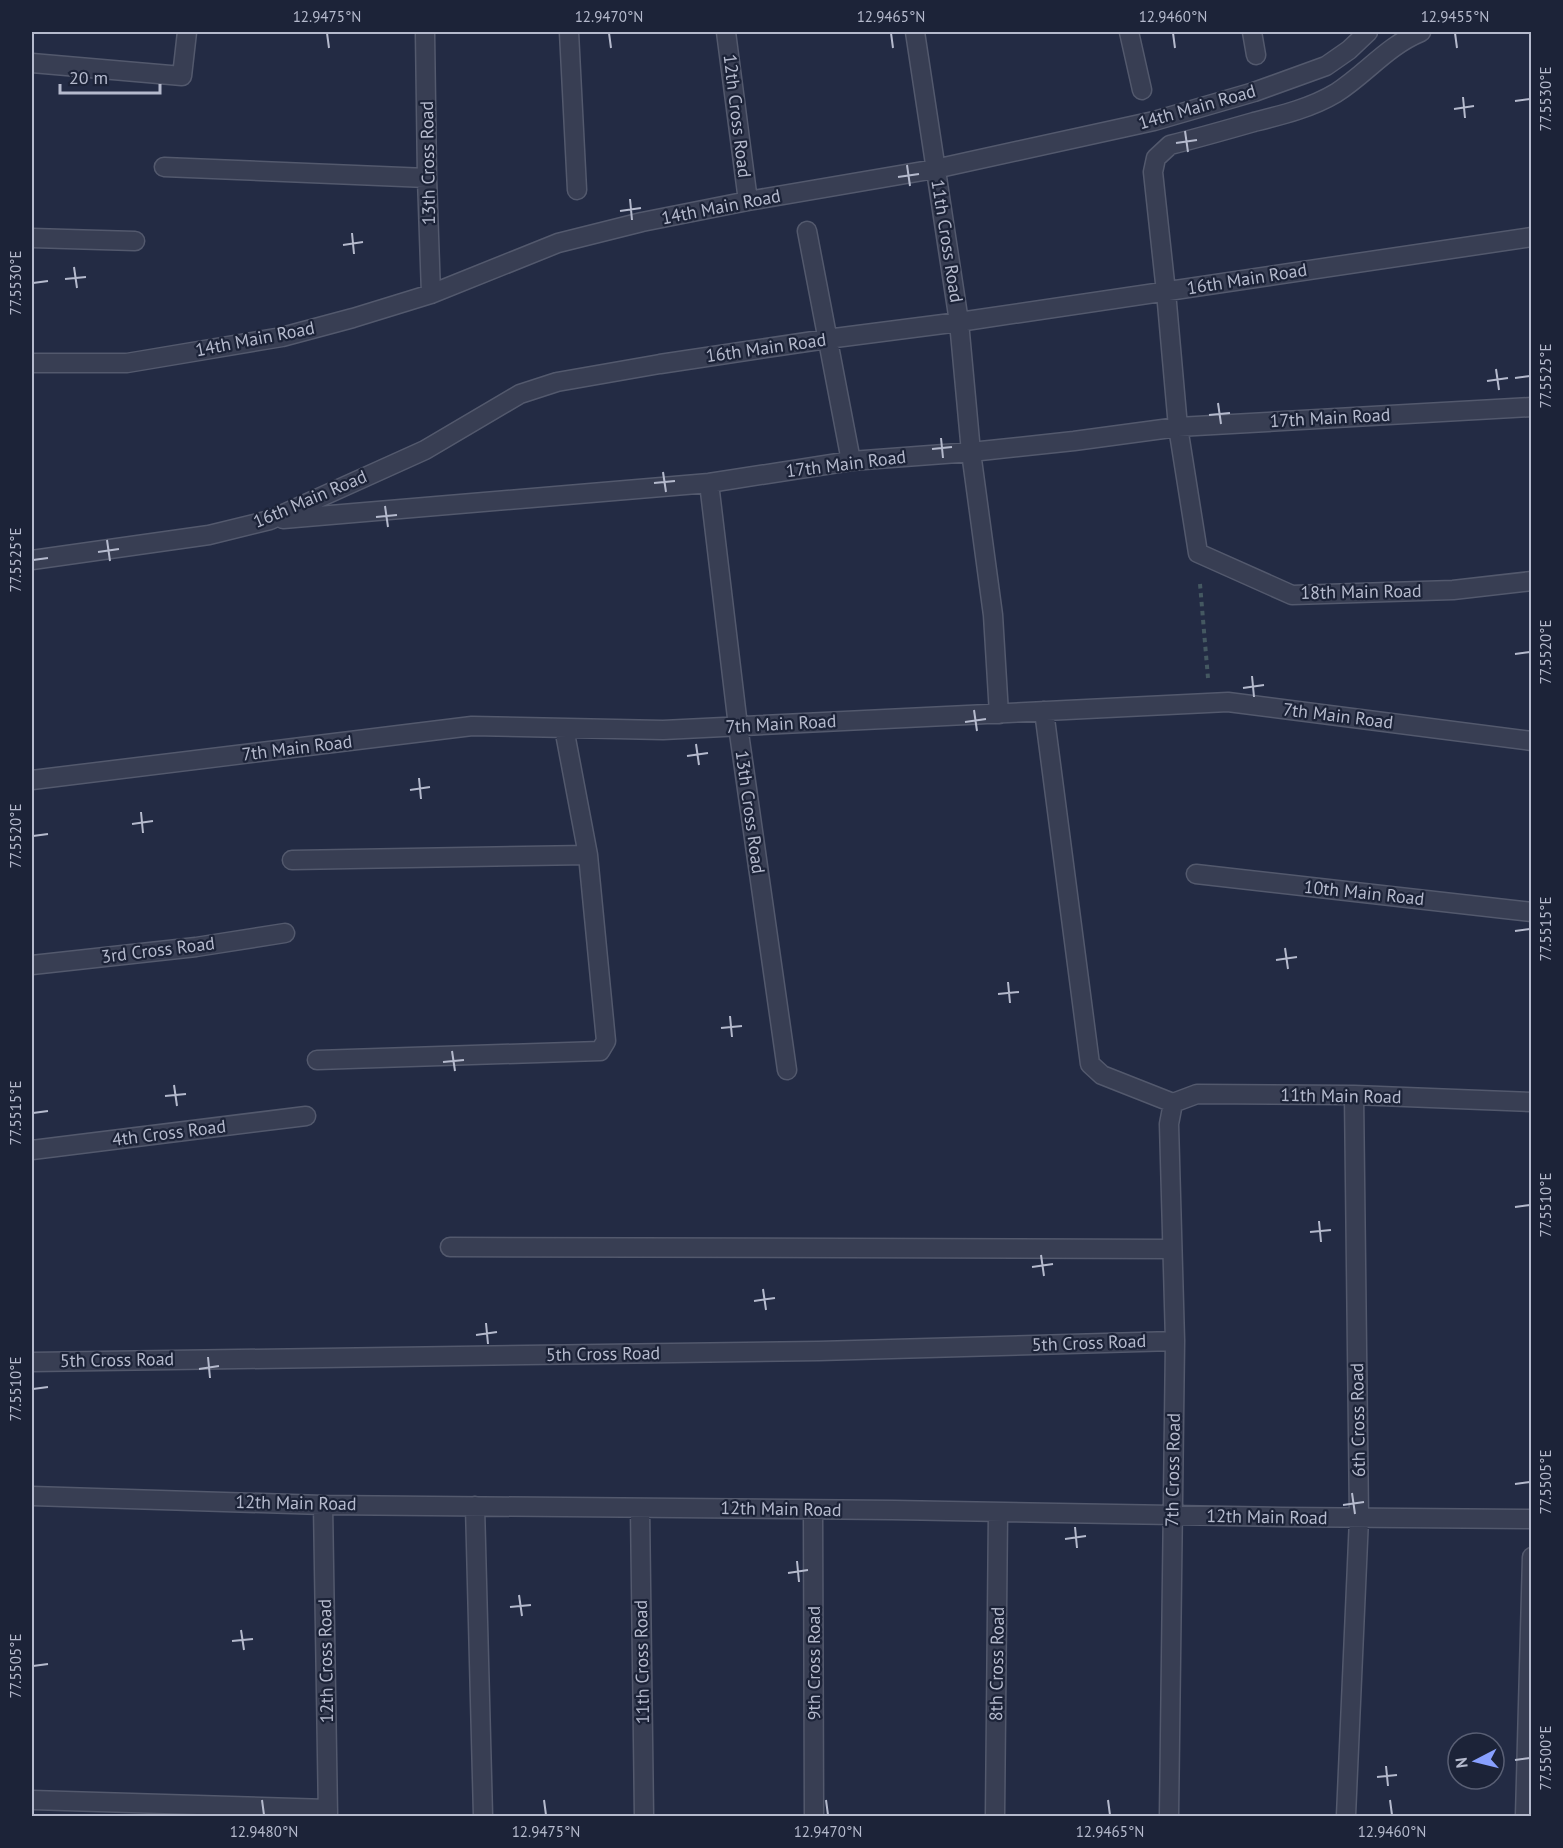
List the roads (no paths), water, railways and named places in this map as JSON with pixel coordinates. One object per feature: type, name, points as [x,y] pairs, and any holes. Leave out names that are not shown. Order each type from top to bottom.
[{"type":"street","points":[[32,63],[182,76],[187,32]]},
{"type":"street","name":"13th Cross Road","points":[[425,32],[431,294]]},
{"type":"street","points":[[569,32],[577,190]]},
{"type":"street","name":"12th Cross Road","points":[[726,32],[748,201]]},
{"type":"street","name":"11th Cross Road","points":[[915,32],[959,322],[971,452],[993,615],[999,714]]},
{"type":"street","points":[[1129,32],[1142,90]]},
{"type":"street","points":[[1252,32],[1256,55]]},
{"type":"street","name":"14th Main Road","points":[[32,363],[127,363],[282,336],[353,318],[431,294],[558,243],[642,222],[935,169],[1154,121],[1254,92],[1326,66],[1349,50],[1368,32]]},
{"type":"street","points":[[1178,427],[1153,172],[1156,158],[1170,145],[1289,113],[1336,93],[1387,50],[1421,32]]},
{"type":"street","points":[[164,167],[427,178]]},
{"type":"street","points":[[807,231],[851,461]]},
{"type":"street","name":"16th Main Road","points":[[32,560],[210,535],[270,520],[424,450],[520,394],[557,382],[826,339],[959,322],[1532,237]]},
{"type":"street","points":[[32,238],[135,241]]},
{"type":"street","name":"17th Main Road","points":[[270,520],[709,483],[851,461],[971,452],[1178,427],[1532,407]]},
{"type":"street","name":"18th Main Road","points":[[1178,427],[1198,553],[1292,595],[1453,590],[1532,581]]},
{"type":"street","name":"13th Cross Road","points":[[709,483],[738,726],[787,1070]]},
{"type":"street","name":"7th Main Road","points":[[32,780],[472,726],[663,730],[1228,702],[1532,741]]},
{"type":"street","points":[[1044,711],[1090,1064],[1102,1075],[1173,1102]]},
{"type":"street","points":[[317,1060],[600,1051],[606,1041],[588,855],[564,728]]},
{"type":"street","points":[[292,860],[588,855]]},
{"type":"street","name":"10th Main Road","points":[[1196,874],[1532,912]]},
{"type":"street","name":"3rd Cross Road","points":[[32,965],[285,933]]},
{"type":"street","name":"11th Main Road","points":[[1173,1102],[1197,1094],[1354,1095],[1532,1102]]},
{"type":"street","name":"6th Cross Road","points":[[1346,1816],[1359,1518],[1354,1095]]},
{"type":"street","name":"7th Cross Road","points":[[1169,1816],[1174,1341],[1169,1124],[1173,1102]]},
{"type":"street","name":"4th Cross Road","points":[[32,1150],[306,1116]]},
{"type":"street","points":[[450,1247],[1172,1249]]},
{"type":"street","name":"5th Cross Road","points":[[32,1362],[819,1351],[1174,1341]]},
{"type":"street","name":"12th Main Road","points":[[32,1496],[323,1504],[1532,1519]]},
{"type":"street","name":"12th Cross Road","points":[[323,1504],[328,1813]]},
{"type":"street","points":[[475,1506],[483,1816]]},
{"type":"street","name":"11th Cross Road","points":[[640,1508],[644,1816]]},
{"type":"street","name":"9th Cross Road","points":[[813,1510],[814,1816]]},
{"type":"street","name":"8th Cross Road","points":[[995,1816],[998,1512]]},
{"type":"street","points":[[1525,1816],[1532,1557]]},
{"type":"street","points":[[32,1800],[328,1813]]}]
